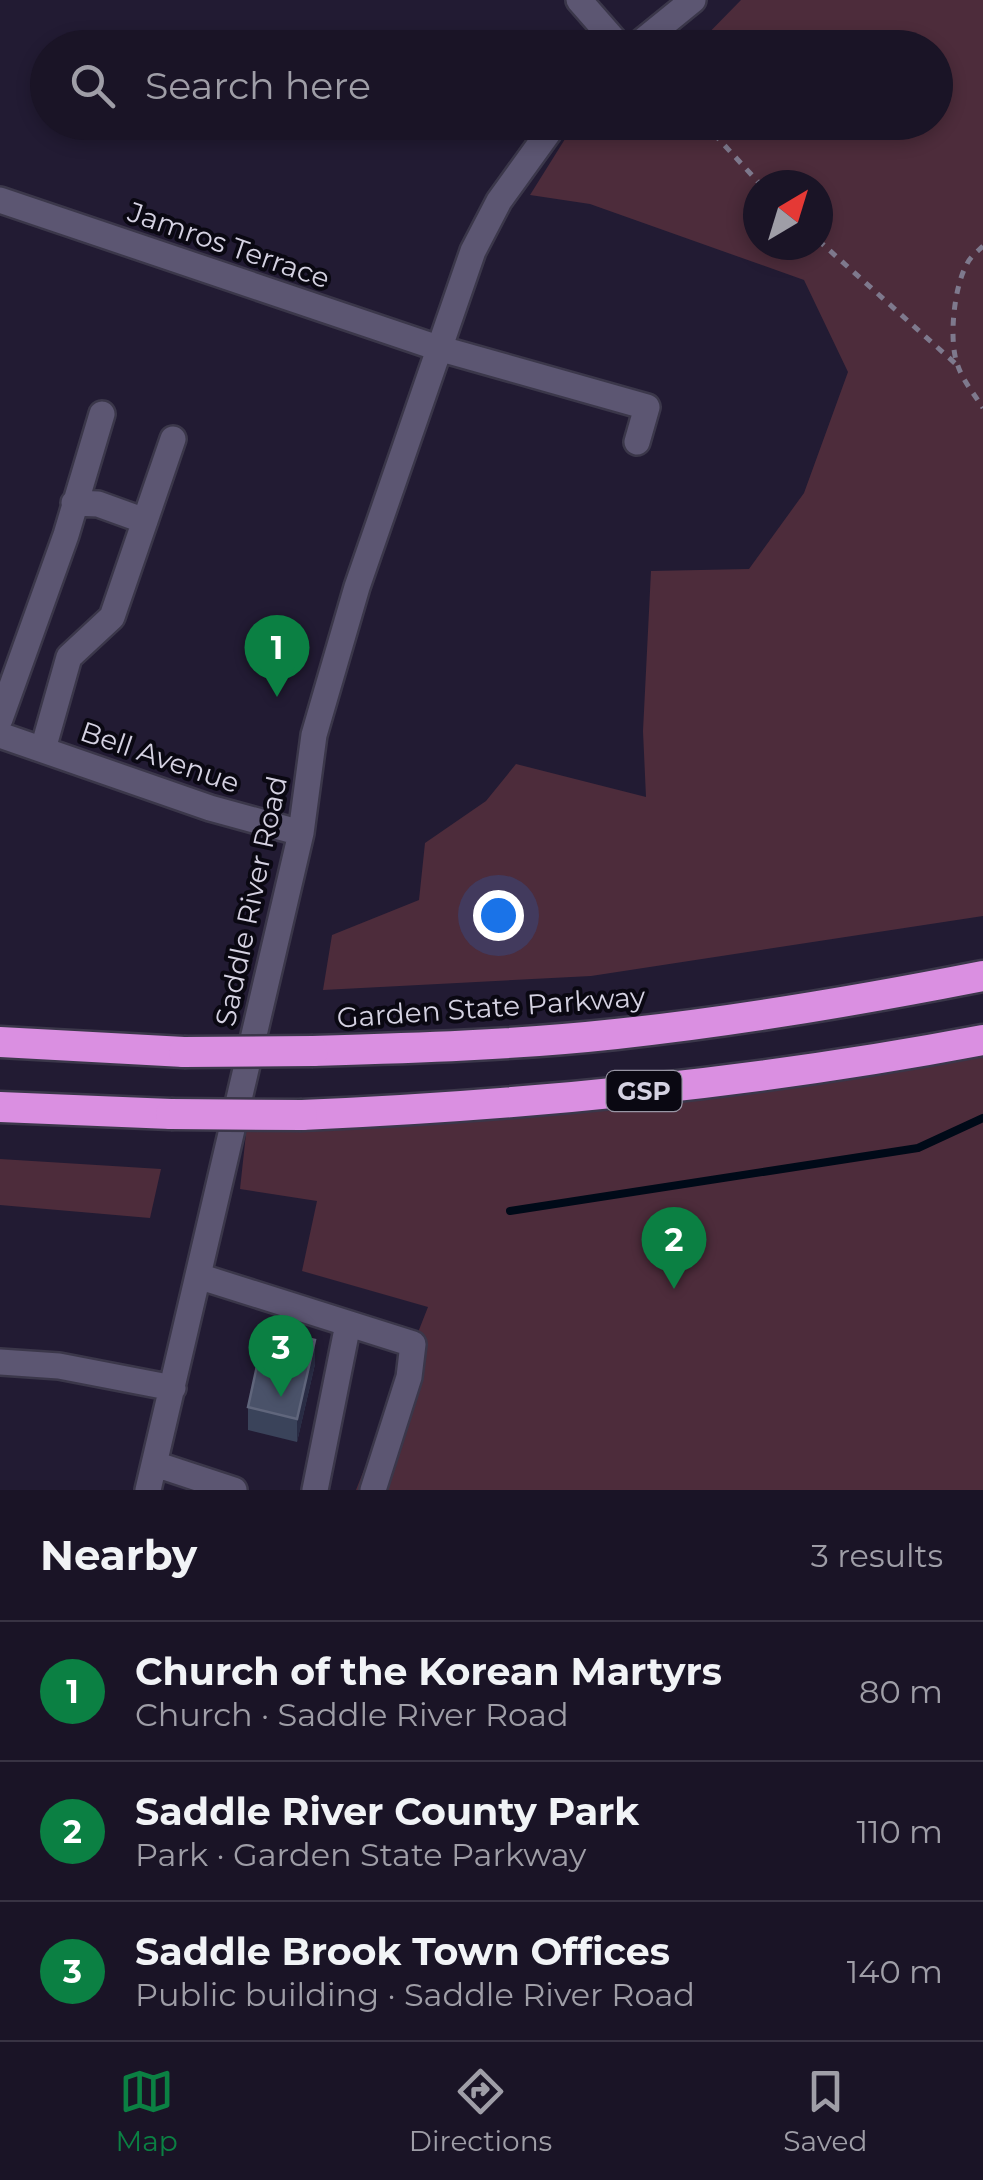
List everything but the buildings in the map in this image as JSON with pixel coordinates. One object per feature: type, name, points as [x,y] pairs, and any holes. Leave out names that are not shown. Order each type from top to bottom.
[{"type":"highway","name":"Garden State Parkway","points":[[0,1042],[184,1052],[463,1046],[613,1034],[751,1017],[983,976]]},
{"type":"highway","name":"GSP","points":[[0,1106],[302,1115],[452,1108],[743,1081],[983,1040]]},
{"type":"street","points":[[578,0],[606,30]]},
{"type":"street","points":[[656,30],[692,0]]},
{"type":"street","name":"Saddle River Road","points":[[148,1490],[301,832],[314,735],[357,587],[474,251],[499,201],[543,140]]},
{"type":"street","name":"Jamros Terrace","points":[[0,200],[438,348],[647,407],[637,442]]},
{"type":"street","points":[[0,719],[66,535],[102,414]]},
{"type":"street","points":[[43,749],[69,657],[112,616],[174,439]]},
{"type":"street","points":[[74,503],[98,504],[145,521]]},
{"type":"street","name":"Bell Avenue","points":[[0,735],[210,808],[301,832]]},
{"type":"street","points":[[198,1276],[413,1344],[409,1377],[372,1490]]},
{"type":"street","points":[[314,1490],[348,1324]]},
{"type":"street","points":[[0,1362],[60,1366],[173,1388]]},
{"type":"street","points":[[154,1464],[234,1490]]},
{"type":"path","points":[[720,140],[747,170]]},
{"type":"path","points":[[957,365],[954,310],[967,263],[983,246]]},
{"type":"path","points":[[833,253],[957,365],[983,408]]},
{"type":"shaded area","points":[[741,0],[983,0],[983,916],[591,976],[323,990],[332,935],[419,900],[425,843],[486,801],[516,764],[646,797],[643,731],[651,571],[749,569],[804,493],[848,372],[804,280],[748,260],[833,260],[833,170],[743,170],[743,258],[590,204],[530,195],[564,140],[953,140],[953,30],[712,30]]},
{"type":"shaded area","points":[[983,1055],[983,1490],[356,1490],[428,1307],[302,1271],[317,1201],[240,1189],[248,1115],[698,1092]]},
{"type":"shaded area","points":[[0,1159],[161,1169],[150,1218],[0,1205]]},
{"type":"waterway","points":[[510,1211],[918,1148],[983,1118]]},
{"type":"place","name":"Church of the Korean Martyrs","points":[[277,697]]},
{"type":"place","name":"Saddle River County Park","points":[[674,1289]]},
{"type":"place","name":"Saddle Brook Town Offices","points":[[281,1397]]}]
